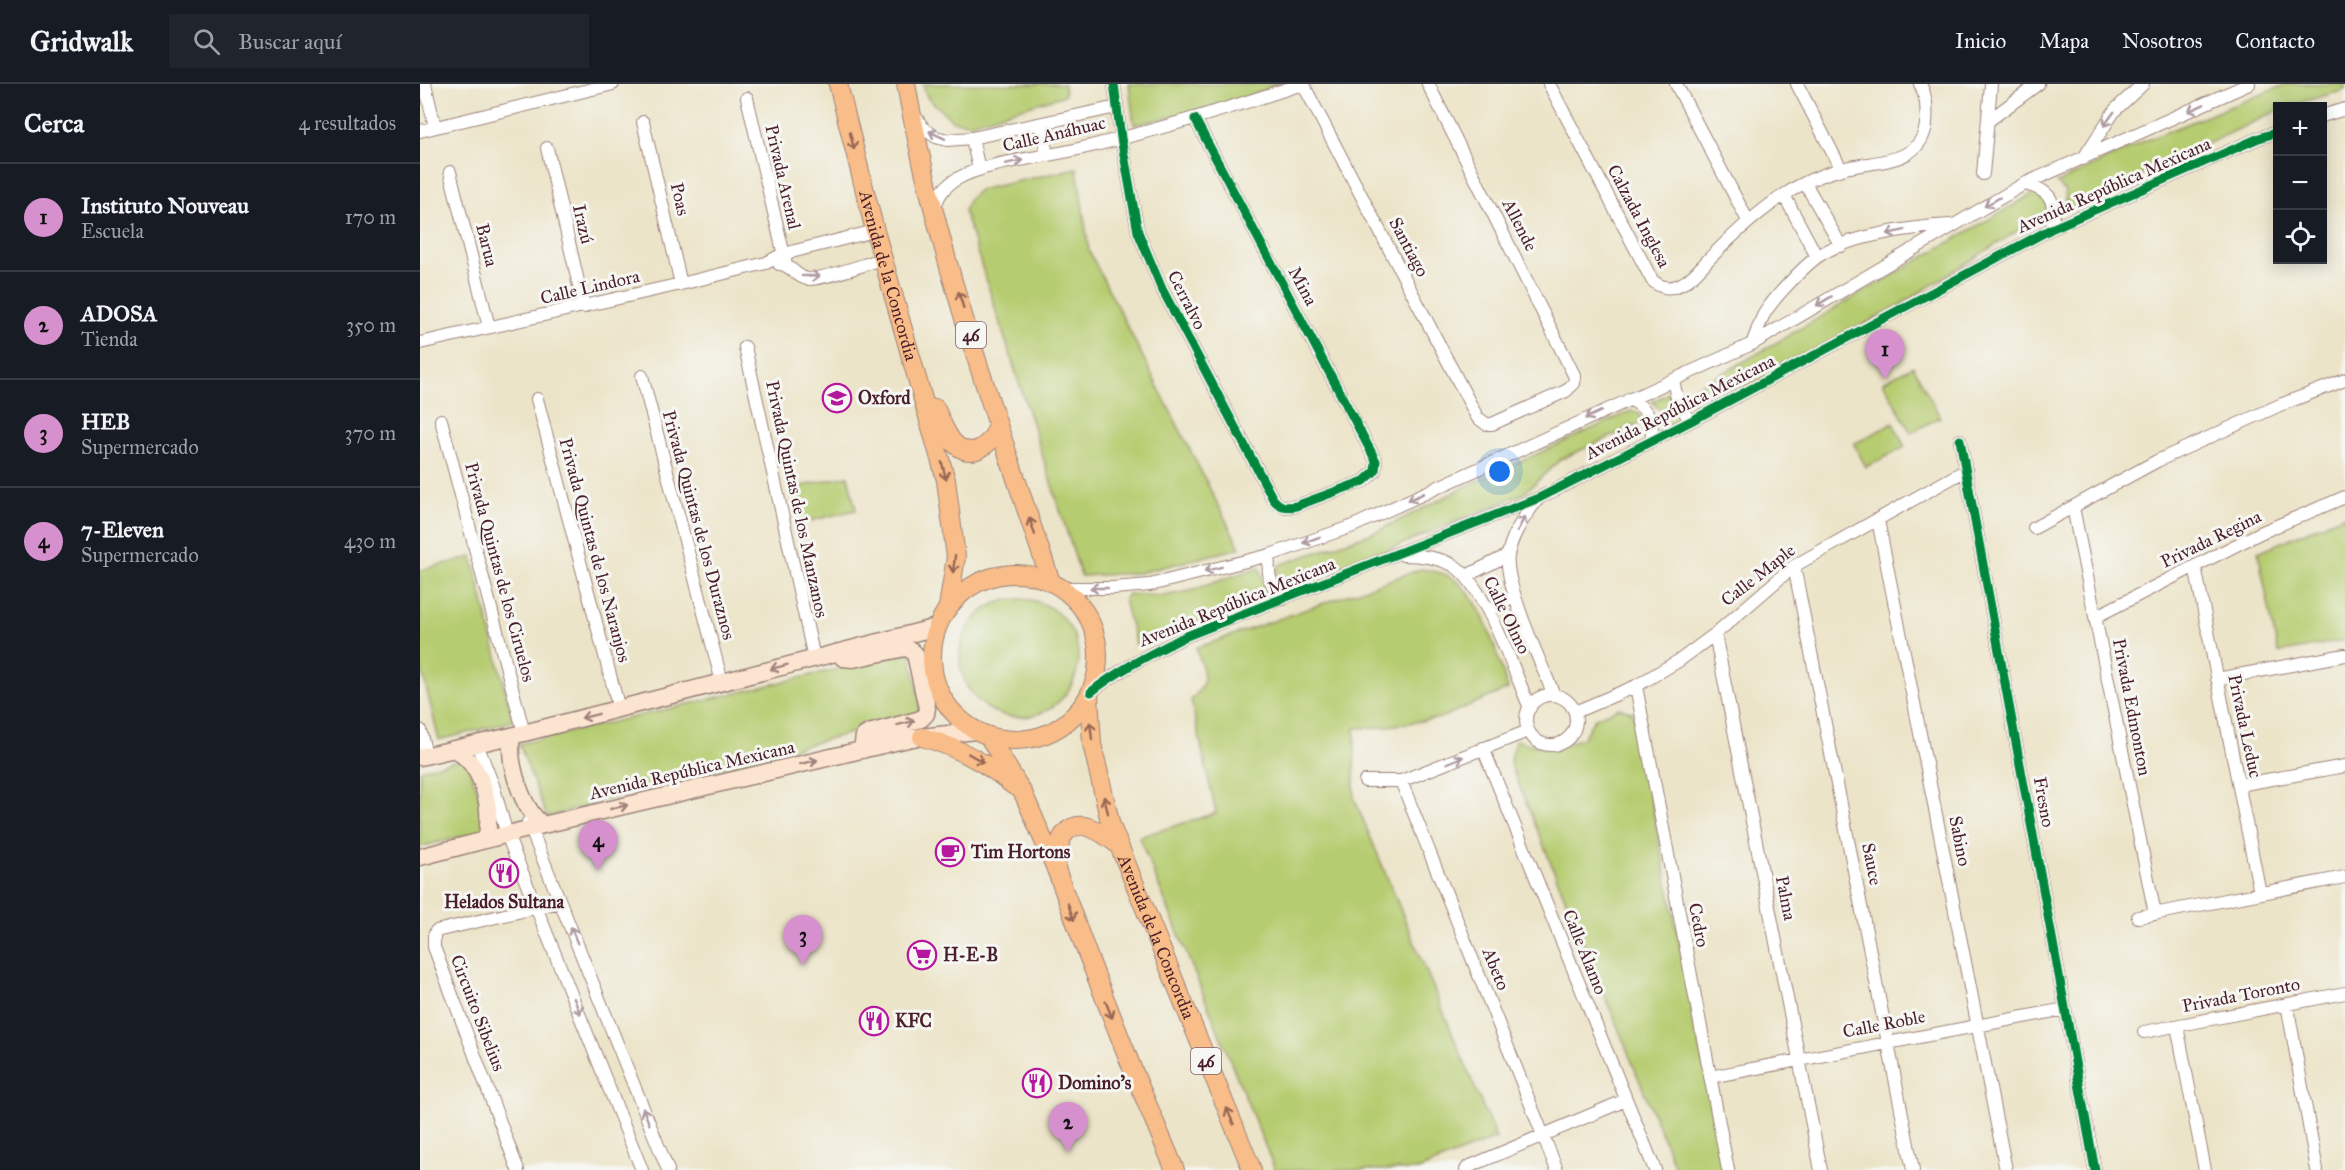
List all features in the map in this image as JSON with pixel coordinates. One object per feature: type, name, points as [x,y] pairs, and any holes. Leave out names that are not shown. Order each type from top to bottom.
[{"type":"main road","name":"Avenida de la Concordia","points":[[838,84],[875,231],[941,458],[956,557],[948,607]]},
{"type":"main road","name":"46","points":[[906,84],[934,210],[998,425],[1056,585]]},
{"type":"main road","points":[[914,366],[948,435],[960,447],[972,450],[981,448],[994,436],[998,425]]},
{"type":"main road","name":"46","points":[[1011,573],[1031,575],[1056,585],[1071,595],[1086,613],[1095,634],[1098,658],[1096,678],[1090,694],[1078,712],[1063,726],[1045,735],[1027,740],[1008,741],[982,734],[960,720],[947,706],[938,690],[933,672],[932,649],[937,627],[948,607],[960,594],[990,577],[1011,573]]},
{"type":"main road","points":[[423,756],[512,736],[937,627]]},
{"type":"main road","points":[[835,652],[842,657],[853,659],[905,648],[915,654],[927,708],[926,714],[921,719],[868,733],[864,736],[862,750]]},
{"type":"main road","name":"Avenida de la Concordia","points":[[1090,694],[1089,722],[1096,766],[1117,844],[1252,1170]]},
{"type":"main road","name":"46","points":[[982,734],[1024,795],[1056,869],[1084,948],[1175,1170]]},
{"type":"main road","name":"Avenida República Mexicana","points":[[420,857],[862,750],[922,737],[982,734]]},
{"type":"main road","points":[[512,736],[510,746],[519,784],[537,827]]},
{"type":"main road","points":[[922,737],[961,750],[983,762],[1024,795]]},
{"type":"main road","points":[[453,749],[468,758],[483,790],[490,823],[486,840]]},
{"type":"main road","points":[[1056,869],[1063,836],[1078,826],[1093,828],[1117,844]]},
{"type":"street","points":[[425,84],[435,127]]},
{"type":"street","name":"Cerralvo","points":[[1114,84],[1138,232],[1162,289],[1273,499],[1278,505],[1287,508]]},
{"type":"street","name":"Calle Anáhuac","points":[[934,210],[938,196],[944,189],[956,180],[979,170],[1195,119],[1303,84]]},
{"type":"street","name":"Santiago","points":[[1303,84],[1477,417],[1486,424],[1498,422],[1566,391],[1574,383]]},
{"type":"street","name":"Allende","points":[[1428,84],[1574,371],[1574,383]]},
{"type":"street","name":"Calzada Inglesa","points":[[1549,84],[1652,280],[1658,286],[1666,288],[1683,284],[1748,221],[1805,183],[1841,169],[1902,157],[1914,150],[1921,141],[1927,111],[1925,93],[1920,84]]},
{"type":"street","points":[[1676,84],[1748,221]]},
{"type":"street","points":[[1797,84],[1841,169]]},
{"type":"street","points":[[1983,174],[1991,84]]},
{"type":"street","points":[[1988,121],[2038,84]]},
{"type":"street","name":"Avenida República Mexicana","points":[[2083,159],[2115,110],[2143,84]]},
{"type":"street","name":"Avenida República Mexicana","points":[[1056,585],[1143,586],[1270,555],[1353,525],[1752,344],[2024,184],[2249,84]]},
{"type":"street","points":[[420,131],[608,85]]},
{"type":"street","name":"Privada Arenal","points":[[747,98],[784,259]]},
{"type":"street","name":"Calle Anáhuac","points":[[911,111],[924,129],[936,137],[947,140],[972,138],[1117,107]]},
{"type":"street","points":[[2327,114],[2345,109]]},
{"type":"street","name":"Mina","points":[[1195,119],[1376,461],[1376,471],[1364,481],[1287,508]]},
{"type":"street","name":"Poas","points":[[643,122],[681,284]]},
{"type":"street","points":[[1041,124],[1047,155]]},
{"type":"street","name":"Avenida República Mexicana","points":[[1090,694],[1113,674],[1184,637],[1539,498],[1691,422],[2051,229],[2273,133]]},
{"type":"street","points":[[972,138],[979,170]]},
{"type":"street","name":"Irazú","points":[[547,148],[584,307]]},
{"type":"street","name":"Barua","points":[[450,172],[489,327]]},
{"type":"street","points":[[1805,183],[1841,246]]},
{"type":"street","points":[[2024,184],[2041,187],[2051,198],[2055,211],[2051,229]]},
{"type":"street","points":[[1784,195],[1817,257]]},
{"type":"street","name":"Avenida República Mexicana","points":[[1752,344],[1764,315],[1777,297],[1817,257],[1841,246],[1902,230],[1954,224]]},
{"type":"street","name":"Calle Lindora","points":[[420,343],[784,259],[875,231]]},
{"type":"street","name":"Calle Lindora","points":[[784,259],[796,274],[809,279],[883,259]]},
{"type":"street","name":"Privada Quintas de los Manzanos","points":[[745,347],[814,658]]},
{"type":"street","name":"Privada Quintas de los Duraznos","points":[[642,376],[722,682]]},
{"type":"street","points":[[1673,380],[1677,403],[1691,422]]},
{"type":"street","points":[[2034,528],[2157,461],[2280,405],[2345,380]]},
{"type":"street","name":"Privada Quintas de los Naranjos","points":[[537,399],[619,709]]},
{"type":"street","points":[[1629,399],[1639,403],[1651,420],[1653,430],[1651,441]]},
{"type":"street","name":"Privada Quintas de los Ciruelos","points":[[441,420],[512,736]]},
{"type":"street","name":"Fresno","points":[[1960,440],[2095,1170]]},
{"type":"street","name":"Calle Maple","points":[[1575,712],[1636,686],[1680,660],[1794,566],[1966,470]]},
{"type":"street","name":"Privada Regina","points":[[2096,617],[2260,533],[2345,497]]},
{"type":"street","name":"Calle Olmo","points":[[1539,498],[1519,527],[1508,555],[1510,580],[1515,596],[1554,695]]},
{"type":"street","name":"Privada Edmonton","points":[[2073,507],[2155,914]]},
{"type":"street","name":"Sabino","points":[[1878,520],[2006,1170]]},
{"type":"street","points":[[1270,555],[1268,575],[1276,593],[1283,599]]},
{"type":"street","name":"Calle Olmo","points":[[1396,555],[1431,557],[1453,565],[1466,576],[1479,591],[1530,708]]},
{"type":"street","points":[[1466,576],[1508,555]]},
{"type":"street","name":"Sauce","points":[[1794,566],[1913,1170]]},
{"type":"street","name":"Privada Leduc","points":[[2195,566],[2260,893]]},
{"type":"street","points":[[1488,610],[1515,596]]},
{"type":"street","name":"Palma","points":[[1715,633],[1821,1170]]},
{"type":"street","points":[[2217,679],[2345,655]]},
{"type":"street","name":"Cedro","points":[[1636,686],[1728,1170]]},
{"type":"street","points":[[1554,695],[1563,698],[1575,712],[1575,729],[1564,742],[1548,746],[1540,743],[1528,731],[1527,715],[1537,699],[1554,695]]},
{"type":"street","points":[[420,730],[423,756]]},
{"type":"street","points":[[1365,781],[1401,781],[1528,731]]},
{"type":"street","points":[[477,744],[494,788],[507,835],[642,1170]]},
{"type":"street","name":"Calle Álamo","points":[[1483,748],[1654,1170]]},
{"type":"street","points":[[2239,785],[2345,766]]},
{"type":"street","name":"Abeto","points":[[1401,781],[1557,1170]]},
{"type":"street","points":[[537,827],[560,902],[668,1170]]},
{"type":"street","points":[[2138,917],[2345,876]]},
{"type":"street","name":"Circuito Sibelius","points":[[518,1170],[434,948],[434,936],[436,931],[560,902]]},
{"type":"street","name":"Privada Toronto","points":[[2144,1032],[2345,993]]},
{"type":"street","points":[[2287,1004],[2317,1170]]},
{"type":"street","name":"Calle Roble","points":[[1710,1077],[2065,1009]]},
{"type":"street","points":[[2177,1026],[2205,1170]]},
{"type":"street","points":[[1466,1170],[1468,1167],[1626,1100]]},
{"type":"green space","points":[[923,84],[1064,84],[1065,95],[971,123],[953,121],[927,97]]},
{"type":"green space","points":[[1129,84],[1279,84],[1226,103],[1134,125]]},
{"type":"green space","points":[[2287,84],[2345,84],[2345,90],[2302,102],[2273,102],[2273,113],[2071,208],[2066,205],[2065,191],[2057,183],[2149,139]]},
{"type":"green space","points":[[1077,168],[1089,251],[1240,548],[1139,573],[1081,576],[964,211],[969,199],[979,190]]},
{"type":"green space","points":[[2036,192],[2043,192],[2049,209],[2046,213],[1895,308],[1700,411],[1694,410],[1689,401],[1689,394],[1695,387],[1729,370]]},
{"type":"green space","points":[[1913,366],[1940,417],[1911,433],[1883,382]]},
{"type":"green space","points":[[1670,392],[1671,405],[1679,420],[1663,429],[1661,411],[1652,402]]},
{"type":"green space","points":[[1631,411],[1637,412],[1641,417],[1641,423],[1561,459],[1523,494],[1351,565],[1285,586],[1280,585],[1276,576],[1279,565],[1378,531],[1473,483]]},
{"type":"green space","points":[[1893,423],[1905,447],[1866,467],[1854,444]]},
{"type":"green space","points":[[848,476],[856,510],[801,523],[793,488]]},
{"type":"green space","points":[[2345,515],[2345,640],[2278,653],[2258,552]]},
{"type":"green space","points":[[472,557],[513,721],[439,740],[420,662],[420,570]]},
{"type":"green space","points":[[1259,567],[1268,596],[1136,645],[1124,600],[1128,594],[1164,596],[1190,591]]},
{"type":"green space","points":[[1421,569],[1444,574],[1469,593],[1493,641],[1508,689],[1440,718],[1383,727],[1355,728],[1354,798],[1496,1138],[1418,1170],[1275,1170],[1139,837],[1216,813],[1191,700],[1201,687],[1204,676],[1196,648]]},
{"type":"green space","points":[[1019,599],[1042,603],[1061,616],[1074,635],[1078,658],[1074,681],[1061,700],[1042,713],[1019,717],[996,713],[977,700],[964,681],[960,658],[964,635],[977,616],[996,603]]},
{"type":"green space","points":[[910,652],[922,713],[547,817],[519,744]]},
{"type":"green space","points":[[1619,708],[1632,712],[1636,723],[1724,1170],[1676,1170],[1510,763],[1516,740],[1550,750],[1583,738],[1595,718]]},
{"type":"green space","points":[[465,758],[492,829],[420,847],[420,770]]},
{"type":"cycle path","points":[[1114,84],[1138,232],[1162,289],[1273,499],[1283,506],[1296,506],[1364,481],[1375,471],[1376,461],[1195,119]]},
{"type":"cycle path","points":[[1091,692],[1124,669],[1184,637],[1539,498],[1691,421],[2051,229],[2273,134]]},
{"type":"cycle path","points":[[1960,440],[2095,1170]]},
{"type":"place","name":"Instituto Nouveau","points":[[1885,379]]},
{"type":"place","name":"Oxford","points":[[837,398]]},
{"type":"place","name":"Tim Hortons","points":[[950,852]]},
{"type":"place","name":"7-Eleven","points":[[598,870]]},
{"type":"place","name":"Helados Sultana","points":[[504,873]]},
{"type":"place","name":"H-E-B","points":[[922,955]]},
{"type":"place","name":"HEB","points":[[803,965]]},
{"type":"place","name":"KFC","points":[[874,1021]]},
{"type":"place","name":"Domino's","points":[[1037,1083]]},
{"type":"place","name":"ADOSA","points":[[1068,1152]]}]
